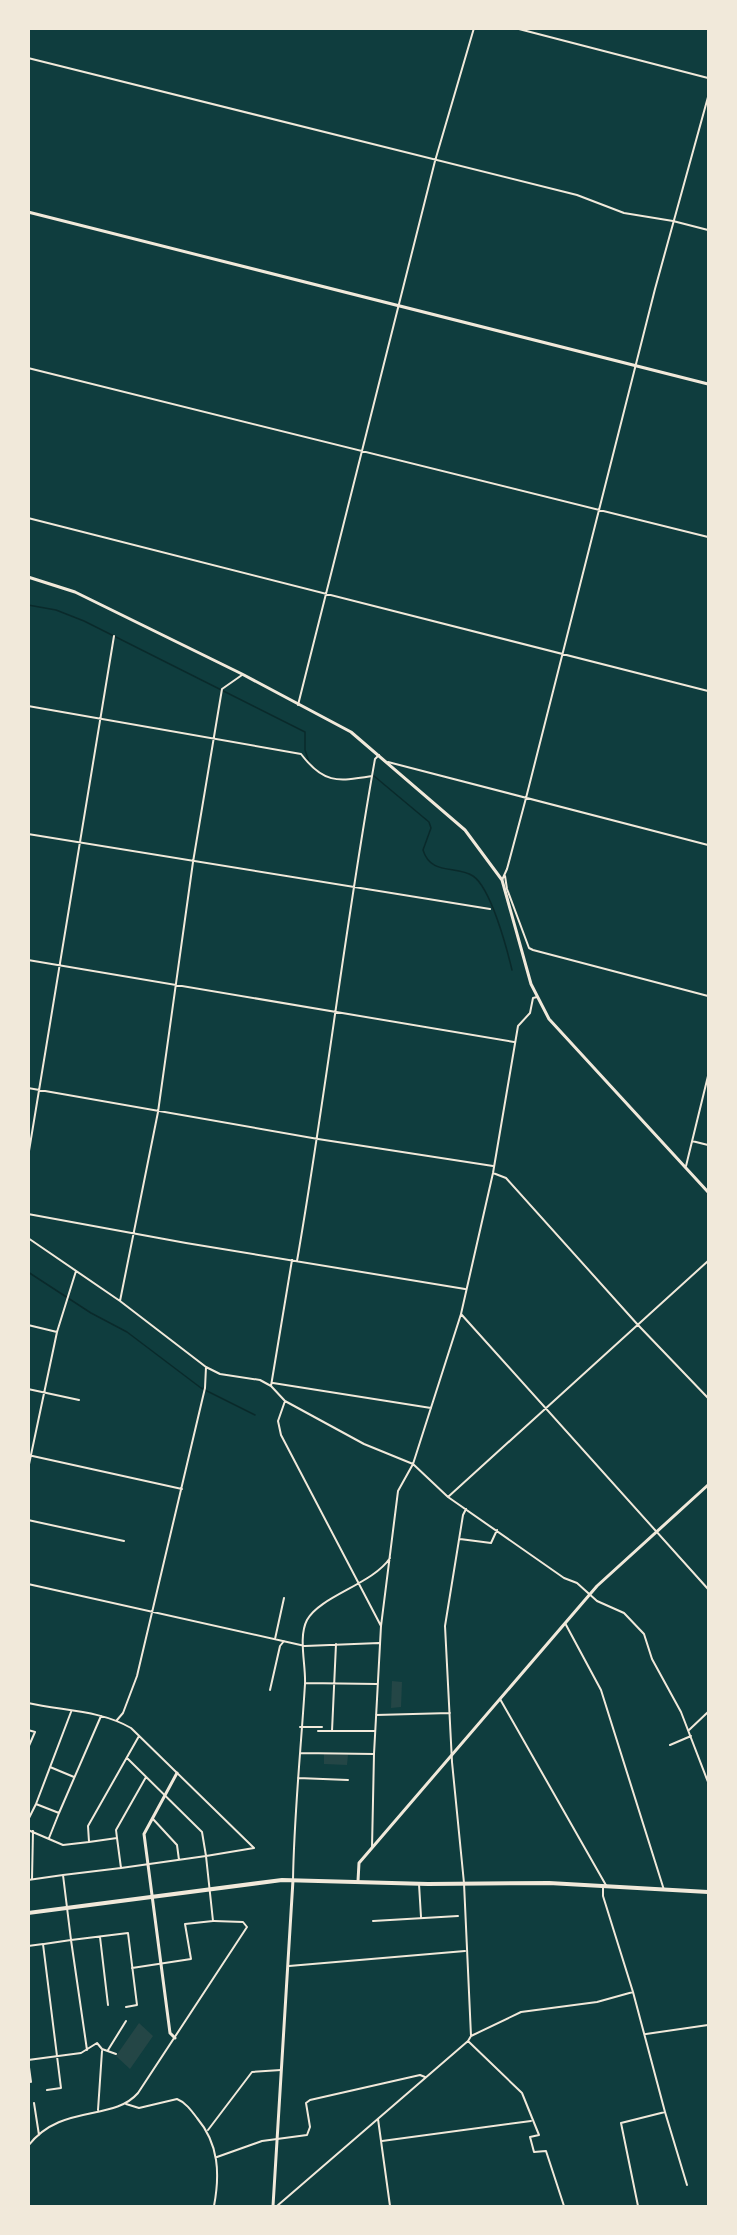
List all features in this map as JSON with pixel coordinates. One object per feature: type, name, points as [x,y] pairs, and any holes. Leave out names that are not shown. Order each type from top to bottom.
[{"type":"main road","points":[[28,212],[708,384]]},
{"type":"main road","points":[[28,577],[75,592],[242,674],[351,732],[465,830],[502,880],[537,998],[554,1024],[708,1192]]},
{"type":"main road","points":[[358,1881],[359,1863],[565,1623],[590,1595],[708,1485]]},
{"type":"main road","points":[[175,2038],[170,2033],[144,1834],[177,1773]]},
{"type":"main road","points":[[28,1913],[210,1888],[293,1880],[419,1884],[507,1881],[708,1892]]},
{"type":"main road","points":[[275,2206],[286,1966],[293,1880]]},
{"type":"street","points":[[298,705],[435,161],[474,28]]},
{"type":"street","points":[[515,28],[708,78]]},
{"type":"street","points":[[28,58],[577,195],[624,213],[674,221],[708,230]]},
{"type":"street","points":[[502,880],[526,798],[636,365],[708,97]]},
{"type":"street","points":[[28,368],[363,449],[708,537]]},
{"type":"street","points":[[28,518],[327,592],[708,691]]},
{"type":"street","points":[[28,1157],[114,636]]},
{"type":"street","points":[[120,1301],[158,1112],[193,862],[214,738],[224,688],[242,674]]},
{"type":"street","points":[[28,706],[301,754],[316,772],[334,779],[372,776]]},
{"type":"street","points":[[297,1261],[318,1139],[334,1010],[354,886],[375,759],[379,755]]},
{"type":"street","points":[[388,762],[708,845]]},
{"type":"street","points":[[28,834],[490,909]]},
{"type":"street","points":[[505,876],[507,889],[529,948],[708,996]]},
{"type":"street","points":[[28,960],[515,1042]]},
{"type":"street","points":[[372,1848],[374,1754],[381,1626],[392,1556],[398,1491],[413,1464],[461,1314],[493,1173],[518,1026],[530,1013],[533,998],[537,998]]},
{"type":"street","points":[[686,1166],[708,1076]]},
{"type":"street","points":[[28,1088],[318,1139],[494,1166]]},
{"type":"street","points":[[692,1141],[708,1145]]},
{"type":"street","points":[[493,1173],[506,1178],[708,1398]]},
{"type":"street","points":[[28,1214],[465,1289]]},
{"type":"street","points":[[28,1238],[120,1301],[206,1367],[220,1374],[431,1408]]},
{"type":"street","points":[[292,1260],[272,1384],[285,1401],[364,1444],[413,1464],[448,1497],[564,1578],[577,1582],[597,1601],[624,1612],[644,1634],[652,1659],[691,1736],[708,1782]]},
{"type":"street","points":[[448,1497],[708,1261]]},
{"type":"street","points":[[28,1469],[46,1393],[57,1332],[75,1271]]},
{"type":"street","points":[[461,1314],[547,1407],[708,1589]]},
{"type":"street","points":[[28,1325],[57,1332]]},
{"type":"street","points":[[117,1720],[128,1701],[154,1610],[205,1388],[206,1367]]},
{"type":"street","points":[[28,1389],[79,1400]]},
{"type":"street","points":[[285,1401],[278,1421],[281,1435],[381,1626]]},
{"type":"street","points":[[30,1456],[182,1489]]},
{"type":"street","points":[[466,1509],[445,1626],[452,1755],[464,1883],[465,1951],[471,2036]]},
{"type":"street","points":[[28,1520],[124,1541]]},
{"type":"street","points":[[459,1539],[491,1543],[496,1530]]},
{"type":"street","points":[[293,1880],[300,1727],[305,1683],[304,1632],[312,1614],[387,1564],[392,1556]]},
{"type":"street","points":[[28,1584],[154,1610],[304,1646],[380,1643]]},
{"type":"street","points":[[275,1639],[284,1598]]},
{"type":"street","points":[[565,1623],[601,1690],[664,1890]]},
{"type":"street","points":[[270,1690],[280,1646],[284,1641]]},
{"type":"street","points":[[332,1731],[336,1644]]},
{"type":"street","points":[[305,1683],[377,1684]]},
{"type":"street","points":[[500,1699],[605,1887],[603,1896],[633,1992],[687,2185]]},
{"type":"street","points":[[28,1703],[71,1712],[88,1712],[117,1720],[139,1736],[254,1848],[30,1880],[33,1832]]},
{"type":"street","points":[[28,1820],[71,1712]]},
{"type":"street","points":[[688,1730],[708,1712]]},
{"type":"street","points":[[376,1716],[450,1713]]},
{"type":"street","points":[[48,1839],[101,1716]]},
{"type":"street","points":[[300,1727],[332,1731],[375,1731]]},
{"type":"street","points":[[28,1730],[35,1732],[28,1748]]},
{"type":"street","points":[[89,1842],[88,1826],[139,1736]]},
{"type":"street","points":[[670,1745],[691,1736]]},
{"type":"street","points":[[300,1753],[374,1754]]},
{"type":"street","points":[[127,1758],[202,1832],[213,1921]]},
{"type":"street","points":[[50,1767],[74,1777]]},
{"type":"street","points":[[121,1868],[116,1830],[146,1777]]},
{"type":"street","points":[[298,1778],[348,1780]]},
{"type":"street","points":[[36,1804],[59,1813]]},
{"type":"street","points":[[153,1818],[177,1845],[179,1860]]},
{"type":"street","points":[[28,1830],[63,1845],[117,1838]]},
{"type":"street","points":[[63,1875],[87,2050]]},
{"type":"street","points":[[419,1884],[421,1918]]},
{"type":"street","points":[[372,1921],[458,1916]]},
{"type":"street","points":[[126,2104],[138,2093],[247,1927],[243,1922],[213,1921],[185,1924],[191,1959],[132,1968]]},
{"type":"street","points":[[28,1946],[128,1933],[137,2005],[126,2007]]},
{"type":"street","points":[[100,1937],[108,2005]]},
{"type":"street","points":[[43,1944],[62,2088],[47,2090]]},
{"type":"street","points":[[286,1966],[465,1951]]},
{"type":"street","points":[[275,2206],[468,2041],[471,2036],[521,2012],[597,2002],[633,1992]]},
{"type":"street","points":[[108,2050],[126,2021]]},
{"type":"street","points":[[645,2034],[708,2025]]},
{"type":"street","points":[[468,2041],[522,2093],[531,2121],[539,2135],[530,2137],[534,2152],[546,2151],[564,2206]]},
{"type":"street","points":[[31,2082],[28,2060],[81,2053],[97,2043],[102,2049],[116,2054]]},
{"type":"street","points":[[98,2110],[102,2049]]},
{"type":"street","points":[[207,2132],[252,2072],[281,2070]]},
{"type":"street","points":[[217,2157],[262,2141],[277,2141],[310,2132],[306,2103],[310,2100],[420,2075],[425,2077]]},
{"type":"street","points":[[29,2144],[65,2118],[126,2104],[139,2108],[179,2099],[207,2132],[217,2157],[214,2206]]},
{"type":"street","points":[[34,2103],[39,2135]]},
{"type":"street","points":[[638,2206],[621,2123],[665,2112]]},
{"type":"street","points":[[378,2119],[390,2206]]},
{"type":"street","points":[[382,2141],[531,2121]]},
{"type":"shaded area","points":[[392,1681],[402,1682],[401,1707],[391,1708]]},
{"type":"shaded area","points":[[324,1754],[348,1755],[347,1765],[324,1764]]},
{"type":"shaded area","points":[[139,2023],[153,2036],[130,2069],[116,2056]]},
{"type":"waterway","points":[[28,605],[56,610],[84,621],[305,732],[305,750],[309,762]]},
{"type":"waterway","points":[[374,776],[429,822],[431,828],[423,850],[427,858],[438,867],[466,873],[480,883],[492,905],[512,970]]},
{"type":"waterway","points":[[28,1272],[91,1313],[127,1332],[201,1388],[255,1415]]}]
